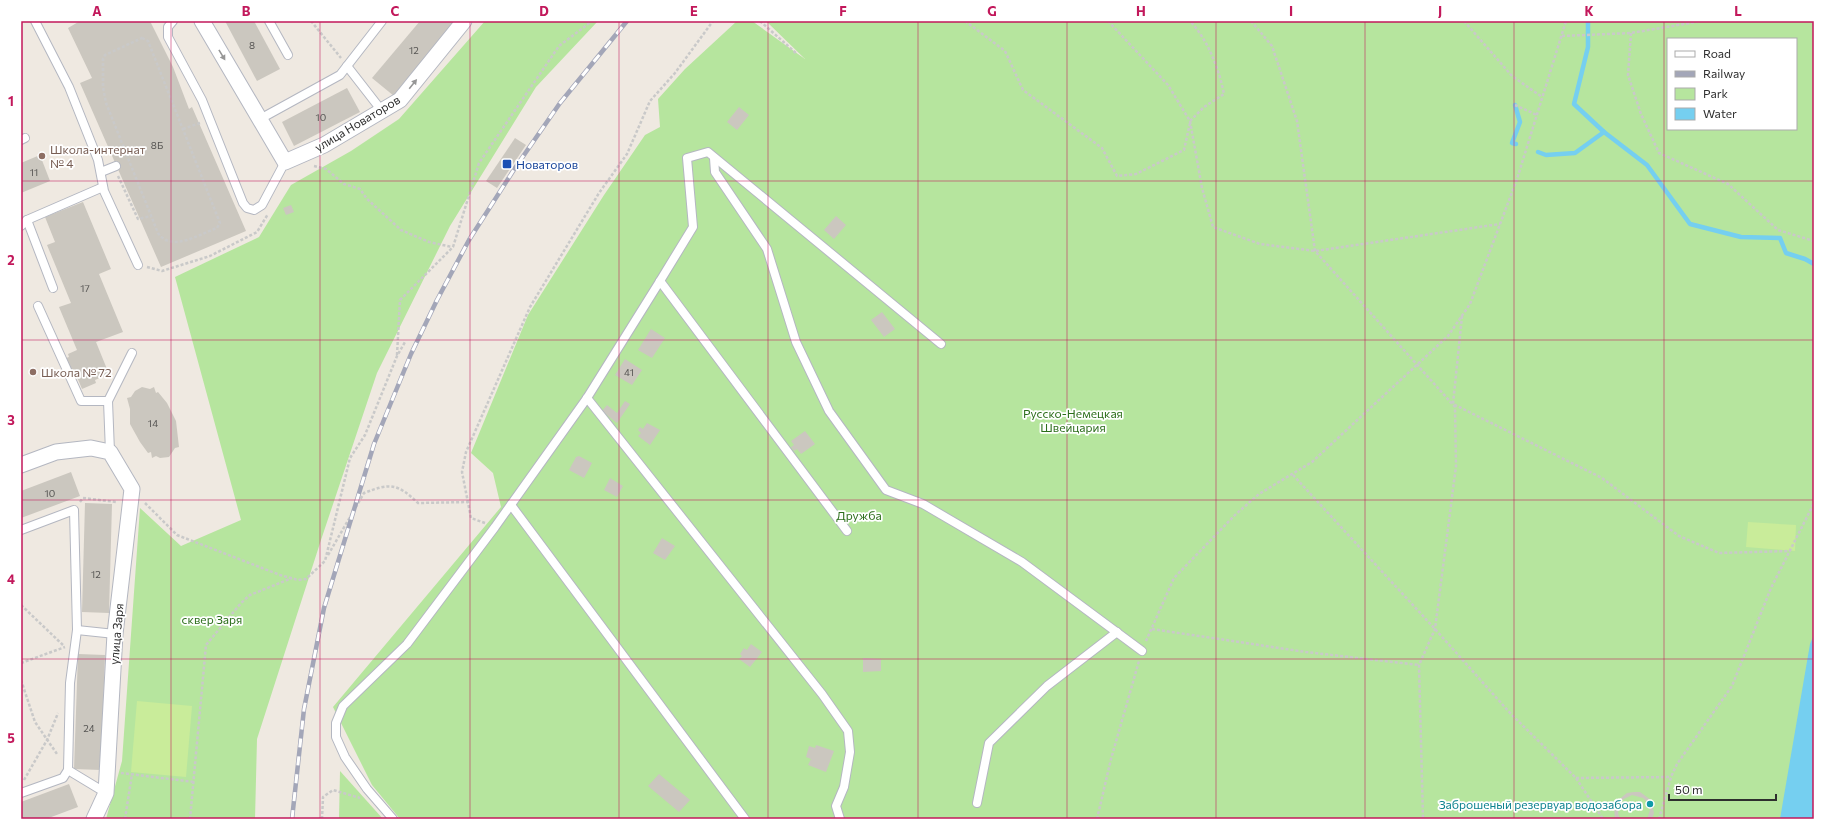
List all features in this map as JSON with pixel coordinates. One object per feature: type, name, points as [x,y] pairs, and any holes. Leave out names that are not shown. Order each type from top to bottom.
[{"type":"street","points":[[202,21],[285,162]]},
{"type":"street","name":"улица Новаторов","points":[[285,162],[324,145],[400,100],[464,21]]},
{"type":"street","points":[[21,466],[56,452],[91,448],[110,452],[132,489]]},
{"type":"street","name":"улица Заря","points":[[94,819],[106,793],[115,634],[132,489]]},
{"type":"lane","points":[[35,21],[69,87],[98,160],[101,172],[102,187],[138,265]]},
{"type":"lane","points":[[173,21],[168,27],[168,37],[202,100],[245,206],[254,210],[262,205],[285,162]]},
{"type":"lane","points":[[269,21],[288,55]]},
{"type":"lane","points":[[260,119],[340,75],[382,21]]},
{"type":"lane","points":[[347,66],[382,111]]},
{"type":"lane","points":[[393,819],[367,789],[345,757],[336,737],[336,724],[344,706],[406,644],[495,527],[587,398],[693,227],[687,158],[708,152],[941,344]]},
{"type":"lane","points":[[714,158],[715,172],[766,249],[796,342],[829,411],[886,490],[923,504],[1022,562],[1142,651]]},
{"type":"lane","points":[[101,172],[115,167]]},
{"type":"lane","points":[[53,288],[24,223],[102,187]]},
{"type":"lane","points":[[660,281],[847,531]]},
{"type":"lane","points":[[38,306],[81,401],[108,401]]},
{"type":"lane","points":[[110,452],[108,401],[132,353]]},
{"type":"lane","points":[[587,398],[822,694],[848,731],[850,752],[844,788],[836,806],[840,819]]},
{"type":"lane","points":[[511,505],[745,819]]},
{"type":"lane","points":[[21,530],[74,510],[77,630],[70,683],[68,770],[63,778],[21,793]]},
{"type":"lane","points":[[77,630],[115,634]]},
{"type":"lane","points":[[977,803],[989,743],[1047,686],[1117,632]]},
{"type":"lane","points":[[68,770],[106,793]]},
{"type":"path","points":[[311,21],[347,66]]},
{"type":"path","points":[[397,356],[400,300],[453,247],[479,163],[559,46],[592,21]]},
{"type":"path","points":[[495,527],[471,518],[462,472],[466,452],[530,307],[595,199],[627,154],[650,101],[676,73],[714,21]]},
{"type":"path","points":[[760,21],[797,54]]},
{"type":"path","points":[[965,21],[1005,51],[1023,90],[1102,148],[1117,176],[1136,174],[1184,150],[1190,121],[1204,107],[1224,94],[1220,74],[1198,29],[1190,21]]},
{"type":"path","points":[[1108,21],[1168,85],[1190,121],[1202,188],[1213,227],[1260,244],[1315,251],[1500,224]]},
{"type":"path","points":[[1251,21],[1272,46],[1297,121],[1315,251],[1408,356],[1456,407],[1456,466],[1435,629],[1419,665],[1424,819]]},
{"type":"path","points":[[1464,21],[1512,76],[1542,97]]},
{"type":"path","points":[[1097,819],[1111,759],[1142,651],[1174,578],[1235,515],[1259,494],[1293,475],[1312,462],[1448,336],[1470,304],[1517,179],[1566,21]]},
{"type":"path","points":[[1562,36],[1631,33],[1702,21]]},
{"type":"path","points":[[1810,21],[1814,22]]},
{"type":"path","points":[[1631,33],[1628,75],[1640,114],[1658,153],[1728,184],[1778,230],[1814,240]]},
{"type":"path","points":[[142,38],[147,39],[220,225],[183,241],[171,243],[159,235],[151,216],[106,103],[103,87],[103,59],[106,53],[142,38]]},
{"type":"path","points":[[1515,105],[1537,115]]},
{"type":"path","points":[[183,129],[199,123]]},
{"type":"path","points":[[312,165],[326,169],[344,184],[360,189],[367,199],[401,230],[429,242],[453,247]]},
{"type":"path","points":[[115,167],[138,219],[151,216]]},
{"type":"path","points":[[138,265],[162,271],[210,256],[257,232],[272,207]]},
{"type":"path","points":[[1453,404],[1462,316]]},
{"type":"path","points":[[326,559],[350,458],[365,435],[397,356],[405,342]]},
{"type":"path","points":[[1453,404],[1602,478],[1678,536],[1719,553],[1790,551]]},
{"type":"path","points":[[1293,475],[1510,713],[1576,778],[1603,819]]},
{"type":"path","points":[[132,489],[177,535],[280,575],[298,580],[306,579],[326,559],[364,492],[385,485],[404,490],[418,503],[468,502]]},
{"type":"path","points":[[74,510],[83,498],[114,501],[129,512]]},
{"type":"path","points":[[1660,819],[1671,777],[1677,764],[1732,686],[1770,588],[1814,503]]},
{"type":"path","points":[[190,819],[206,646],[241,603],[250,595],[292,578]]},
{"type":"path","points":[[21,605],[65,647]]},
{"type":"path","points":[[1152,629],[1306,652],[1419,665]]},
{"type":"path","points":[[21,663],[75,644]]},
{"type":"path","points":[[21,680],[35,722],[68,770]]},
{"type":"path","points":[[21,784],[47,740],[59,712]]},
{"type":"path","points":[[107,772],[194,782]]},
{"type":"path","points":[[125,819],[132,774]]},
{"type":"path","points":[[1576,778],[1671,777]]},
{"type":"path","points":[[322,819],[323,797],[333,790],[380,804]]},
{"type":"green space","name":"сквер Заря","points":[[485,21],[598,21],[536,87],[450,226],[377,373],[257,739],[255,819],[106,819],[122,761],[140,508],[181,546],[241,520],[175,277],[259,237],[291,185],[351,151],[399,119]]},
{"type":"green space","name":"Русско-Немецкая Швейцария","points":[[737,21],[752,21],[805,59],[766,21],[1814,21],[1814,819],[400,819],[372,785],[333,707],[501,507],[493,473],[471,453],[528,315],[604,195],[645,135],[660,127],[658,99],[685,69]]},
{"type":"green space","points":[[1748,522],[1796,525],[1795,551],[1746,547]]},
{"type":"green space","points":[[137,701],[192,706],[186,777],[131,772]]},
{"type":"green space","points":[[340,771],[383,819],[339,819]]},
{"type":"water","points":[[1814,635],[1814,819],[1780,819],[1810,644]]},
{"type":"building","points":[[80,21],[150,21],[173,67],[189,109],[192,107],[246,231],[161,267],[80,83],[92,78],[68,28]]},
{"type":"building","points":[[225,21],[254,21],[280,69],[257,81]]},
{"type":"building","points":[[420,21],[457,21],[394,96],[372,78]]},
{"type":"building","points":[[347,88],[360,112],[294,146],[282,122]]},
{"type":"building","points":[[739,107],[749,115],[737,130],[727,122]]},
{"type":"building","points":[[515,138],[526,145],[497,188],[486,181]]},
{"type":"building","points":[[40,155],[50,181],[21,193],[21,163]]},
{"type":"building","points":[[83,202],[111,269],[99,274],[123,332],[96,342],[109,374],[95,380],[96,383],[82,389],[75,372],[72,373],[66,358],[69,357],[68,354],[77,350],[59,307],[71,303],[47,245],[55,242],[45,217]]},
{"type":"building","points":[[291,205],[294,212],[286,215],[283,208]]},
{"type":"building","points":[[836,216],[846,225],[834,239],[824,230]]},
{"type":"building","points":[[882,312],[895,329],[884,337],[871,320]]},
{"type":"building","points":[[651,329],[665,338],[652,358],[638,350]]},
{"type":"building","points":[[625,359],[642,370],[632,385],[615,375]]},
{"type":"building","points":[[142,387],[150,389],[154,387],[156,393],[158,392],[167,403],[176,421],[179,447],[175,448],[169,457],[160,458],[156,456],[152,458],[151,452],[148,453],[130,424],[130,409],[127,398],[131,397],[135,391]]},
{"type":"building","points":[[625,401],[630,404],[617,423],[602,411],[607,405],[617,413]]},
{"type":"building","points":[[647,423],[660,430],[650,445],[638,436],[641,433],[638,430],[640,427],[643,429]]},
{"type":"building","points":[[805,431],[815,444],[801,454],[797,449],[794,451],[791,447],[794,445],[791,441]]},
{"type":"building","points":[[579,456],[592,463],[584,478],[569,470],[576,457]]},
{"type":"building","points":[[71,472],[80,496],[21,518],[21,491]]},
{"type":"building","points":[[610,478],[623,486],[617,497],[604,490]]},
{"type":"building","points":[[85,503],[112,504],[109,613],[82,612]]},
{"type":"building","points":[[662,538],[675,546],[665,560],[653,553]]},
{"type":"building","points":[[751,644],[762,652],[750,667],[739,659],[742,656],[740,654],[744,648],[747,650]]},
{"type":"building","points":[[78,654],[105,655],[101,770],[74,769]]},
{"type":"building","points":[[863,658],[881,659],[881,671],[863,672]]},
{"type":"building","points":[[816,745],[834,751],[826,772],[808,765],[811,759],[806,757],[809,746],[815,748]]},
{"type":"building","points":[[659,774],[690,800],[679,812],[648,786]]},
{"type":"building","points":[[69,784],[78,807],[46,819],[21,819],[21,802]]},
{"type":"building","name":"Заброшеный резервуар водозабора","points":[[1640,792],[1651,800],[1654,813],[1652,819],[1647,819],[1650,810],[1647,802],[1643,798],[1632,795],[1620,803],[1618,813],[1620,819],[1615,819],[1614,807],[1617,801],[1627,793]]},
{"type":"waterway","points":[[1588,21],[1588,47],[1574,104],[1604,132],[1647,165],[1690,224],[1741,237],[1780,238],[1786,253],[1805,259],[1814,264]]},
{"type":"waterway","points":[[1515,105],[1520,122],[1512,143],[1516,144]]},
{"type":"waterway","points":[[1538,152],[1546,155],[1575,153],[1604,132]]},
{"type":"railway","points":[[292,819],[304,709],[324,608],[374,444],[411,354],[437,300],[469,240],[515,168],[560,103],[627,21]]},
{"type":"place","name":"Школа-интернат № 4","points":[[42,156]]},
{"type":"place","name":"Новаторов","points":[[507,164]]},
{"type":"place","name":"Школа № 72","points":[[33,372]]},
{"type":"place","name":"Заброшеный резервуар водозабора","points":[[1650,804]]},
{"type":"park label","name":"Дружба","points":[[859,515]]}]
